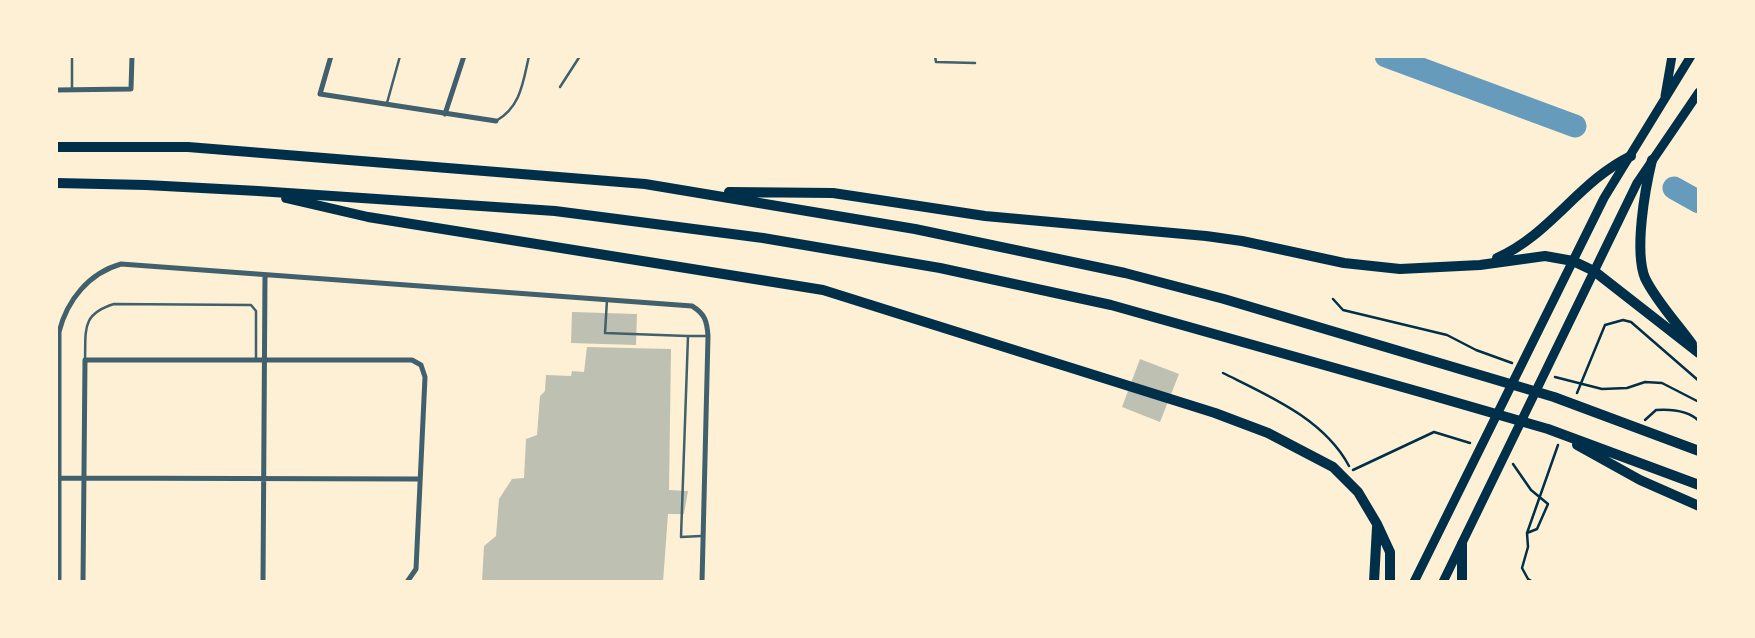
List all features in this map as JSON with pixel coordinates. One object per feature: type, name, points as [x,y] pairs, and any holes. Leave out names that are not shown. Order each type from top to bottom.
[{"type":"highway","points":[[1664,102],[1672,56]]},
{"type":"highway","points":[[1480,265],[1525,244],[1589,185],[1621,166],[1631,156],[1691,56]]},
{"type":"highway","points":[[1443,582],[1637,183],[1699,93]]},
{"type":"highway","points":[[56,147],[201,148],[605,181],[701,192],[915,229],[1125,273],[1303,321],[1554,397],[1699,451]]},
{"type":"highway","points":[[1652,160],[1641,224],[1645,276],[1699,353]]},
{"type":"highway","points":[[1415,582],[1621,166]]},
{"type":"highway","points":[[56,183],[258,191],[555,211],[763,238],[940,268],[1111,305],[1548,429],[1699,485]]},
{"type":"highway","points":[[258,191],[368,217],[823,290],[1149,391],[1268,433],[1333,467],[1358,492],[1377,524],[1390,552],[1390,582]]},
{"type":"highway","points":[[701,192],[833,193],[985,216],[1206,236],[1344,263],[1400,269],[1480,265],[1545,256],[1573,261],[1594,271],[1699,353]]},
{"type":"highway","points":[[1548,429],[1640,480],[1699,506]]},
{"type":"highway","points":[[1374,582],[1377,524]]},
{"type":"highway","points":[[1461,582],[1462,544]]},
{"type":"street","points":[[56,90],[131,89],[132,56]]},
{"type":"street","points":[[331,56],[320,94],[496,121]]},
{"type":"street","points":[[445,114],[464,56]]},
{"type":"street","points":[[59,582],[58,332],[63,316],[88,281],[102,270],[121,264],[692,306],[703,313],[708,336],[702,582]]},
{"type":"street","points":[[263,582],[265,275]]},
{"type":"street","points":[[83,582],[85,360],[256,359],[412,360],[421,365],[425,377],[416,569],[407,582]]},
{"type":"street","points":[[59,478],[420,479]]},
{"type":"lane","points":[[72,56],[72,90]]},
{"type":"lane","points":[[386,106],[400,56]]},
{"type":"lane","points":[[496,121],[508,115],[518,102],[529,56]]},
{"type":"lane","points":[[561,87],[580,56]]},
{"type":"lane","points":[[935,56],[936,62],[975,63]]},
{"type":"lane","points":[[607,300],[605,333],[708,336]]},
{"type":"lane","points":[[85,360],[89,316],[102,307],[114,304],[251,305],[256,310],[256,359]]},
{"type":"lane","points":[[688,336],[681,537],[703,536]]},
{"type":"path","points":[[1333,299],[1343,310],[1447,335],[1476,350],[1522,366]]},
{"type":"path","points":[[1578,391],[1605,325],[1623,320],[1631,322],[1699,381]]},
{"type":"path","points":[[1223,373],[1275,399],[1324,432],[1352,471],[1434,432],[1472,444]]},
{"type":"path","points":[[1545,373],[1602,389],[1627,388],[1645,382],[1662,383],[1699,402]]},
{"type":"path","points":[[1638,428],[1656,410],[1672,409],[1695,416],[1699,421]]},
{"type":"path","points":[[1511,455],[1513,464],[1531,490],[1548,504],[1537,529],[1527,533]]},
{"type":"path","points":[[1533,582],[1522,568],[1528,547],[1527,533],[1548,473]]},
{"type":"building","points":[[572,312],[637,314],[636,345],[571,343]]},
{"type":"building","points":[[587,347],[671,349],[669,490],[688,491],[684,514],[668,514],[663,582],[482,582],[484,546],[496,536],[499,499],[512,479],[524,478],[526,439],[537,435],[540,396],[545,391],[546,375],[571,376],[572,371],[584,372]]},
{"type":"building","points":[[1140,359],[1179,374],[1160,422],[1122,407]]},
{"type":"waterway","points":[[1386,56],[1575,126]]},
{"type":"waterway","points":[[1674,188],[1699,202]]}]
